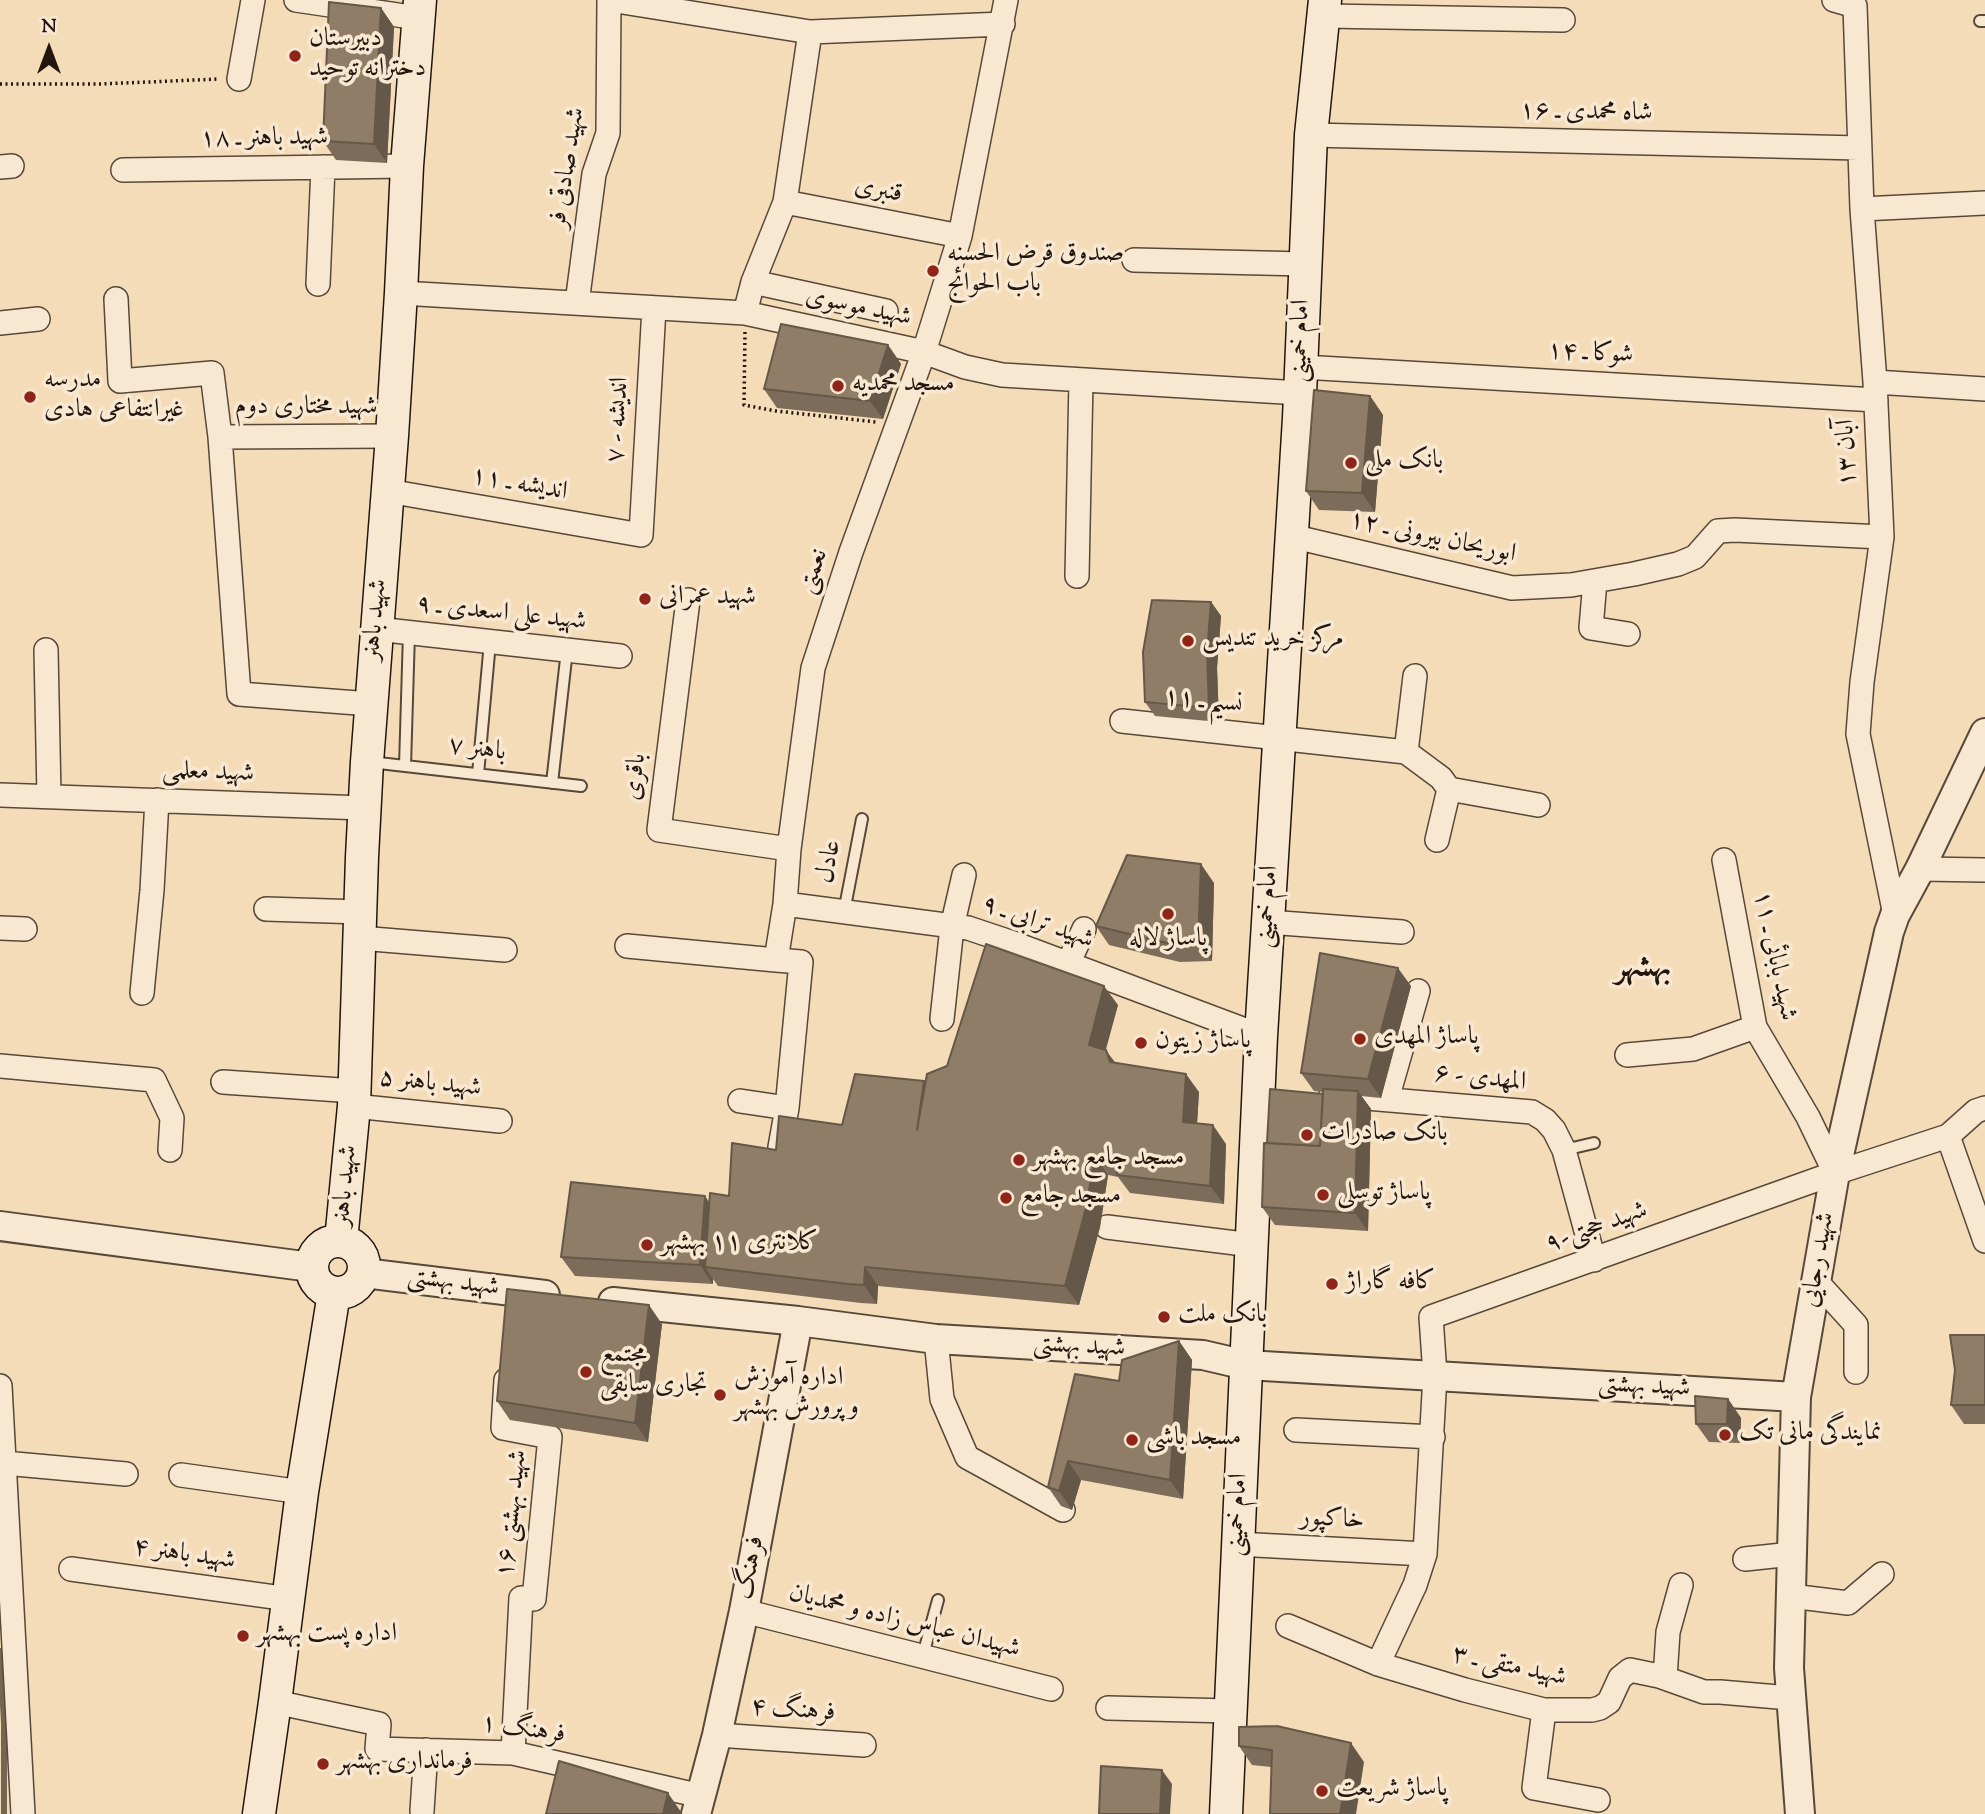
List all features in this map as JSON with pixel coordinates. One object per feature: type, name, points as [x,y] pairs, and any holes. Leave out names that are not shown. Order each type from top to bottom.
[{"type":"main road","name":"امام خمینی","points":[[1226,1814],[1252,1245],[1269,1089],[1261,1036],[1301,380],[1319,4]]},
{"type":"main road","name":"شهید باهنر","points":[[341,1241],[355,1098],[364,808],[392,436],[419,9]]},
{"type":"main road","points":[[332,1241],[341,1241],[360,1252],[364,1273],[356,1286],[342,1294],[328,1292],[318,1284],[311,1267],[317,1250],[332,1241]]},
{"type":"main road","points":[[259,1814],[302,1492],[334,1293]]},
{"type":"street","points":[[239,79],[253,0]]},
{"type":"street","points":[[296,0],[419,9]]},
{"type":"street","points":[[610,0],[672,4],[810,32],[1003,24]]},
{"type":"street","name":"شهید صادقی فر","points":[[577,303],[594,174],[608,133],[610,0]]},
{"type":"street","name":"نعمتی","points":[[776,960],[813,668],[924,352],[960,236],[1006,0]]},
{"type":"street","name":"۱۳ آبان","points":[[1835,0],[1856,6],[1859,148],[1882,537],[1858,734],[1895,915]]},
{"type":"street","points":[[1319,4],[1563,20]]},
{"type":"street","points":[[746,313],[754,282],[785,202],[810,32]]},
{"type":"street","name":"شاه محمدی ـ ۱۶","points":[[1311,135],[1859,148]]},
{"type":"street","name":"شهید باهنر ـ ۱۸","points":[[123,170],[407,166]]},
{"type":"street","points":[[318,284],[323,167]]},
{"type":"street","name":"قنبری","points":[[785,202],[960,236]]},
{"type":"street","points":[[1862,209],[1985,203]]},
{"type":"street","points":[[1134,260],[1305,264]]},
{"type":"street","points":[[754,282],[887,311]]},
{"type":"street","name":"شهید موسوی","points":[[401,293],[746,313],[924,352],[965,367],[1002,375],[1082,380],[1301,380]]},
{"type":"street","points":[[116,299],[120,381],[212,373],[220,437],[239,694],[371,704]]},
{"type":"street","name":"اندیشه - ۷","points":[[641,535],[654,308]]},
{"type":"street","points":[[0,323],[38,319]]},
{"type":"street","points":[[1077,576],[1082,380]]},
{"type":"street","name":"شوکا ـ ۱۴","points":[[1301,380],[1875,391],[1985,389]]},
{"type":"street","name":"شهید مختاری دوم","points":[[220,437],[392,436]]},
{"type":"street","name":"اندیشه ـ ۱۱","points":[[388,491],[641,535]]},
{"type":"street","name":"ابوریحان بیرونی ـ ۱۲","points":[[1291,536],[1512,589],[1571,585],[1678,564],[1695,556],[1718,530],[1882,537]]},
{"type":"street","points":[[1595,581],[1591,628],[1628,634]]},
{"type":"street","name":"باقری","points":[[688,600],[659,830],[789,849]]},
{"type":"street","name":"شهید علی اسعدی ـ ۹","points":[[377,629],[620,656]]},
{"type":"street","points":[[46,650],[49,796]]},
{"type":"street","points":[[1415,676],[1406,752],[1441,778],[1449,789],[1538,804]]},
{"type":"street","name":"نسیم ـ ۱۱","points":[[1122,721],[1406,752]]},
{"type":"street","name":"شهید رجایی","points":[[1800,1814],[1790,1698],[1796,1397],[1835,1172],[1889,932],[1985,733]]},
{"type":"street","points":[[1437,840],[1449,789]]},
{"type":"street","name":"شهید معلمی","points":[[0,794],[364,808]]},
{"type":"street","points":[[142,993],[157,800]]},
{"type":"street","name":"شهید بابائی ـ ۱۱","points":[[1724,860],[1755,1027],[1808,1117],[1835,1172]]},
{"type":"street","points":[[1920,869],[1985,870]]},
{"type":"street","points":[[942,1019],[952,926],[964,875]]},
{"type":"street","name":"شهید ترابی ـ ۹","points":[[785,904],[968,928],[1261,1036]]},
{"type":"street","points":[[266,909],[505,950]]},
{"type":"street","points":[[1268,922],[1402,932]]},
{"type":"street","points":[[0,928],[25,929]]},
{"type":"street","points":[[1068,964],[1084,929]]},
{"type":"street","points":[[627,947],[802,962],[788,1108],[779,1153]]},
{"type":"street","points":[[1387,1099],[1418,991]]},
{"type":"street","points":[[1627,1055],[1693,1049],[1755,1027]]},
{"type":"street","points":[[0,1066],[154,1080],[172,1118],[170,1150]]},
{"type":"street","name":"شهید باهنر ۵","points":[[223,1082],[355,1098],[500,1121]]},
{"type":"street","name":"المهدی - ۶","points":[[1315,1094],[1532,1112],[1554,1130],[1564,1150],[1594,1260]]},
{"type":"street","points":[[740,1101],[788,1108]]},
{"type":"street","points":[[1985,1108],[1976,1111],[1948,1136],[1985,1241]]},
{"type":"street","name":"شهید حجتی-۹","points":[[1435,1375],[1431,1317],[1835,1172],[1948,1136]]},
{"type":"street","points":[[0,1226],[311,1267]]},
{"type":"street","points":[[1107,1227],[1252,1245]]},
{"type":"street","name":"شهید بهشتی","points":[[364,1273],[512,1306],[581,1299],[798,1321],[936,1339],[1203,1355],[1246,1365],[1796,1397]]},
{"type":"street","points":[[1816,1281],[1856,1325],[1856,1372]]},
{"type":"street","name":"فرهنگ","points":[[699,1805],[744,1611],[798,1321]]},
{"type":"street","points":[[936,1339],[942,1399],[967,1457],[1063,1510]]},
{"type":"street","name":"شهید بهشتی ۱۶","points":[[508,1360],[503,1428],[550,1437],[534,1600],[521,1598],[513,1753]]},
{"type":"street","points":[[1378,1664],[1415,1585],[1424,1554],[1435,1375]]},
{"type":"street","points":[[0,1386],[23,1814]]},
{"type":"street","points":[[1296,1430],[1433,1437]]},
{"type":"street","points":[[4,1463],[127,1474]]},
{"type":"street","points":[[181,1475],[302,1492]]},
{"type":"street","name":"خاکپور","points":[[1237,1544],[1424,1554]]},
{"type":"street","points":[[1745,1559],[1792,1554]]},
{"type":"street","name":"شهید باهنر ۴","points":[[71,1569],[289,1599]]},
{"type":"street","points":[[1791,1596],[1848,1603],[1882,1574]]},
{"type":"street","points":[[1665,1678],[1668,1632],[1681,1585]]},
{"type":"street","name":"شهیدان عباس زاده و محمدیان","points":[[744,1611],[1051,1689]]},
{"type":"street","name":"شهید متقی ـ ۳","points":[[1288,1626],[1378,1664],[1544,1710],[1600,1708],[1609,1702],[1620,1678],[1630,1670],[1665,1678],[1704,1692],[1790,1698]]},
{"type":"street","name":"فرهنگ ۱","points":[[275,1702],[379,1724],[377,1749],[513,1753],[699,1805]]},
{"type":"street","points":[[1108,1708],[1230,1712]]},
{"type":"street","points":[[1544,1710],[1534,1788],[1598,1800]]},
{"type":"street","name":"فرهنگ ۴","points":[[717,1735],[864,1745]]},
{"type":"street","points":[[422,1811],[426,1750]]},
{"type":"lane","points":[[405,766],[409,633]]},
{"type":"lane","points":[[478,774],[489,642]]},
{"type":"lane","points":[[552,783],[567,650]]},
{"type":"lane","name":"باهنر ۷","points":[[367,762],[581,786]]},
{"type":"lane","name":"عادل","points":[[845,912],[862,819]]},
{"type":"lane","points":[[1564,1150],[1594,1143]]},
{"type":"lane","points":[[923,1656],[938,1600]]},
{"type":"path","points":[[0,85],[239,79]]},
{"type":"path","points":[[746,313],[744,405],[775,411],[882,422],[899,421]]},
{"type":"building","points":[[329,2],[381,8],[374,144],[323,141]]},
{"type":"building","name":"مسجد محمدیه","points":[[781,324],[888,345],[870,401],[764,389]]},
{"type":"building","name":"بانک ملی","points":[[1314,390],[1370,396],[1362,493],[1306,491]]},
{"type":"building","points":[[1152,600],[1211,602],[1207,653],[1209,708],[1145,702],[1143,652]]},
{"type":"building","name":"پاساژ لاله","points":[[1127,855],[1201,864],[1198,942],[1167,943],[1096,926]]},
{"type":"building","points":[[986,944],[1104,986],[1089,1045],[1106,1050],[1110,1062],[1186,1074],[1183,1122],[1213,1125],[1210,1186],[1117,1175],[1116,1160],[1095,1156],[1086,1208],[1065,1286],[865,1267],[864,1285],[705,1267],[710,1193],[729,1196],[732,1143],[776,1150],[779,1116],[842,1125],[855,1074],[924,1081],[917,1130],[927,1074],[947,1066]]},
{"type":"building","name":"پاساژ المهدی","points":[[1320,953],[1398,968],[1368,1079],[1301,1073]]},
{"type":"building","points":[[1270,1089],[1323,1094],[1320,1146],[1267,1143]]},
{"type":"building","name":"پاساژ توسلی","points":[[1323,1089],[1358,1091],[1355,1213],[1262,1207],[1264,1143],[1320,1146]]},
{"type":"building","name":"کلانتری ۱۱ بهشهر","points":[[571,1182],[705,1196],[700,1265],[561,1257]]},
{"type":"building","name":"مجتمع تجاری سابقی","points":[[507,1289],[649,1305],[635,1423],[497,1401]]},
{"type":"building","points":[[1950,1335],[1985,1335],[1985,1405],[1951,1405],[1955,1370]]},
{"type":"building","name":"مسجد باشی","points":[[1179,1341],[1170,1480],[1068,1461],[1059,1491],[1048,1487],[1075,1374],[1119,1381],[1122,1360]]},
{"type":"building","points":[[1695,1396],[1728,1399],[1727,1424],[1696,1424]]},
{"type":"building","name":"پاساژ شریعت","points":[[1277,1726],[1351,1743],[1340,1814],[1270,1814],[1272,1750],[1239,1746],[1239,1727]]},
{"type":"building","points":[[559,1761],[668,1793],[663,1814],[546,1814]]},
{"type":"building","points":[[1101,1766],[1162,1770],[1160,1814],[1099,1814]]},
{"type":"waterway","points":[[0,1651],[4,1723],[4,1814]]},
{"type":"place","name":"دبیرستان دخترانه توحید","points":[[295,56]]},
{"type":"place","name":"صندوق قرض الحسنه باب الحوائج","points":[[933,271]]},
{"type":"place","name":"مسجد محمدیه","points":[[838,386]]},
{"type":"place","name":"مدرسه غیرانتفاعی هادی","points":[[30,397]]},
{"type":"place","name":"بانک ملی","points":[[1351,463]]},
{"type":"place","name":"شهید عمرانی","points":[[645,599]]},
{"type":"place","name":"مرکز خرید تندیس","points":[[1188,641]]},
{"type":"place","name":"پاساژ لاله","points":[[1168,914]]},
{"type":"place","name":"پاساژ المهدی","points":[[1360,1039]]},
{"type":"place","name":"پاساژ زیتون","points":[[1141,1043]]},
{"type":"place","name":"بانک صادرات","points":[[1307,1135]]},
{"type":"place","name":"مسجد جامع بهشهر","points":[[1019,1160]]},
{"type":"place","name":"پاساژ توسلی","points":[[1323,1195]]},
{"type":"place","name":"مسجد جامع","points":[[1006,1198]]},
{"type":"place","name":"کلانتری ۱۱ بهشهر","points":[[647,1245]]},
{"type":"place","name":"کافه گاراژ","points":[[1332,1284]]},
{"type":"place","name":"بانک ملت","points":[[1164,1317]]},
{"type":"place","name":"مجتمع تجاری سابقی","points":[[586,1372]]},
{"type":"place","name":"اداره آموزش و پرورش بهشهر","points":[[720,1395]]},
{"type":"place","name":"نمایندگی مانی تک","points":[[1725,1435]]},
{"type":"place","name":"مسجد باشی","points":[[1132,1440]]},
{"type":"place","name":"اداره پست بهشهر","points":[[243,1636]]},
{"type":"place","name":"فرمانداری بهشهر","points":[[323,1764]]},
{"type":"place","name":"پاساژ شریعت","points":[[1322,1791]]},
{"type":"district","name":"بهشهر","points":[[1643,970]]}]
